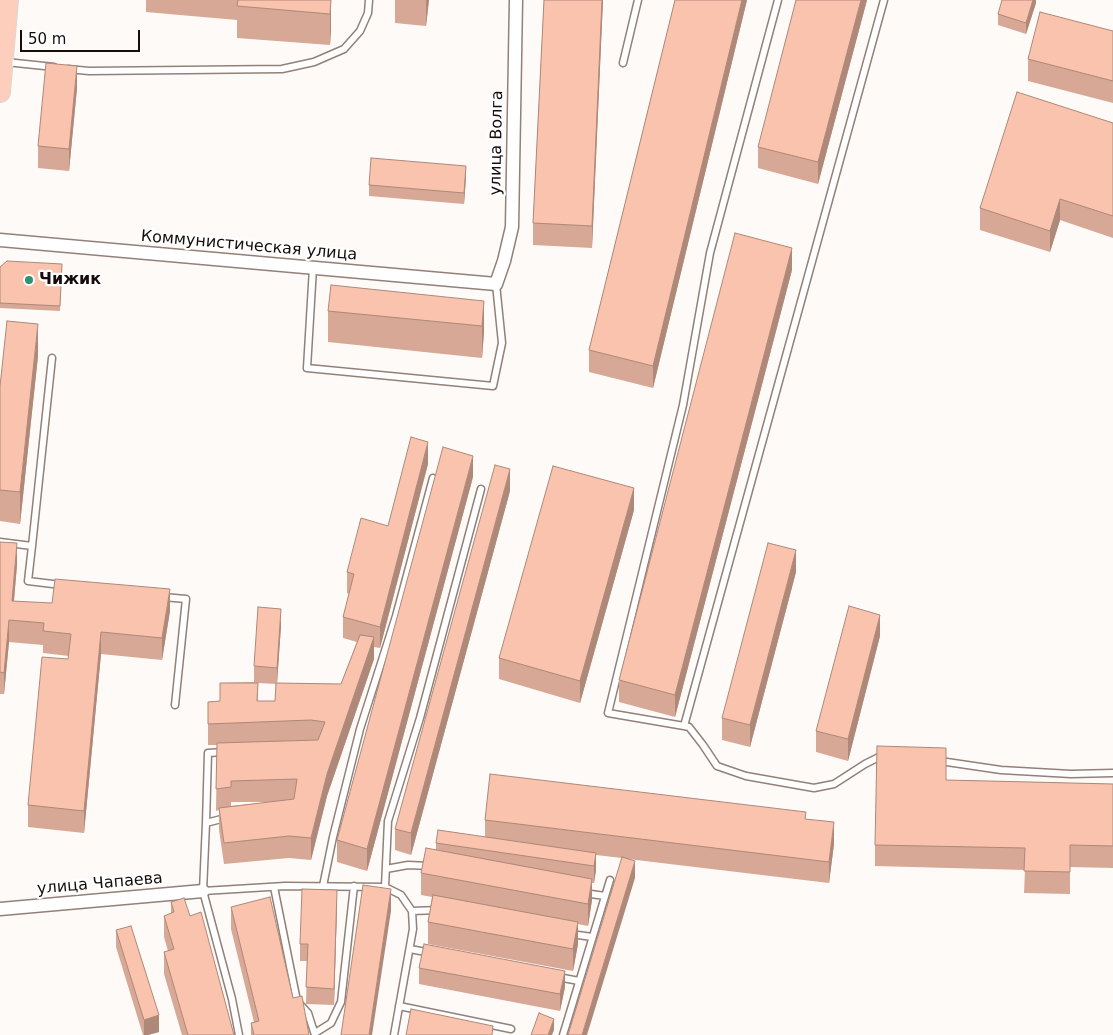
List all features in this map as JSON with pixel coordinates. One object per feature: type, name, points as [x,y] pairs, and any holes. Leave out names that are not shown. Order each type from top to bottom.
[{"type":"main road","points":[[0,92],[8,0]]},
{"type":"street","name":"улица Волга","points":[[496,284],[512,228],[516,0]]},
{"type":"street","name":"Коммунистическая улица","points":[[0,240],[496,284]]},
{"type":"street","name":"улица Чапаева","points":[[0,909],[203,891]]},
{"type":"lane","points":[[3,62],[89,72],[282,69],[314,62],[344,49],[360,32],[368,14],[369,0]]},
{"type":"lane","points":[[623,63],[638,0]]},
{"type":"lane","points":[[778,0],[710,253],[683,405],[608,713],[688,727],[717,766],[746,776],[814,788],[834,784],[864,764],[879,757],[888,756]]},
{"type":"lane","points":[[684,726],[884,0]]},
{"type":"lane","points":[[313,268],[307,368],[493,386],[502,343],[496,284]]},
{"type":"lane","points":[[52,358],[28,581],[68,586]]},
{"type":"lane","points":[[323,886],[333,836],[360,729],[396,616],[433,478]]},
{"type":"lane","points":[[385,887],[388,821],[420,718],[481,488]]},
{"type":"lane","points":[[0,542],[32,546]]},
{"type":"lane","points":[[157,596],[186,599],[175,705]]},
{"type":"lane","points":[[228,752],[208,753],[203,891],[232,999],[239,1035]]},
{"type":"lane","points":[[933,760],[1001,770],[1071,774],[1113,773]]},
{"type":"lane","points":[[206,823],[235,816]]},
{"type":"lane","points":[[386,869],[408,866],[433,866]]},
{"type":"lane","points":[[563,1035],[610,880]]},
{"type":"lane","points":[[274,887],[297,1001],[308,1013],[315,1034],[330,1023],[341,1002],[354,886]]},
{"type":"lane","points":[[203,891],[274,887],[354,886],[385,887],[401,895],[412,911],[413,929],[394,1035]]},
{"type":"lane","points":[[576,891],[605,896]]},
{"type":"lane","points":[[412,911],[443,910]]},
{"type":"lane","points":[[564,932],[592,938]]},
{"type":"lane","points":[[410,949],[438,954]]},
{"type":"lane","points":[[551,976],[579,981]]},
{"type":"lane","points":[[399,1006],[511,1028]]},
{"type":"building","points":[[238,0],[331,0],[330,14],[237,6]]},
{"type":"building","points":[[544,0],[602,0],[592,226],[533,223]]},
{"type":"building","points":[[675,0],[742,0],[653,366],[589,350]]},
{"type":"building","points":[[796,0],[861,0],[818,162],[758,147]]},
{"type":"building","points":[[1002,0],[1033,0],[1026,23],[998,14]]},
{"type":"building","points":[[1040,12],[1113,31],[1113,81],[1028,59]]},
{"type":"building","points":[[46,63],[77,66],[69,149],[38,146]]},
{"type":"building","points":[[1017,92],[1113,123],[1113,216],[1060,199],[1050,231],[980,208]]},
{"type":"building","points":[[371,158],[466,166],[464,193],[369,185]]},
{"type":"building","points":[[735,233],[792,248],[675,695],[619,680]]},
{"type":"building","points":[[7,261],[62,264],[60,306],[0,303],[0,267]]},
{"type":"building","points":[[331,285],[484,301],[482,326],[328,311]]},
{"type":"building","points":[[7,321],[38,324],[20,492],[0,490],[0,386]]},
{"type":"building","points":[[411,437],[428,442],[380,627],[343,617],[354,574],[347,572],[361,518],[388,526]]},
{"type":"building","points":[[443,447],[473,456],[367,849],[337,840]]},
{"type":"building","points":[[495,465],[510,469],[411,833],[395,829]]},
{"type":"building","points":[[553,466],[634,488],[580,681],[499,658]]},
{"type":"building","points":[[0,542],[17,543],[12,601],[52,603],[55,579],[170,589],[162,638],[101,632],[84,811],[28,805],[42,657],[68,659],[71,634],[43,631],[44,623],[9,620],[4,673],[0,672]]},
{"type":"building","points":[[768,543],[796,550],[750,725],[722,718]]},
{"type":"building","points":[[849,606],[880,615],[848,739],[816,731]]},
{"type":"building","points":[[258,607],[281,609],[277,668],[254,666]]},
{"type":"building","points":[[360,635],[374,637],[327,774],[311,838],[289,836],[224,843],[219,808],[294,799],[297,779],[231,781],[231,787],[216,789],[217,743],[318,740],[325,722],[311,720],[208,724],[208,702],[220,701],[220,683],[258,683],[257,701],[275,701],[276,683],[341,684]]},
{"type":"building","points":[[877,746],[946,748],[946,780],[1113,784],[1113,846],[1070,845],[1070,872],[1024,871],[1025,848],[875,845]]},
{"type":"building","points":[[490,774],[806,812],[805,819],[834,822],[829,862],[485,820]]},
{"type":"building","points":[[438,830],[596,853],[594,866],[436,843]]},
{"type":"building","points":[[426,848],[592,879],[588,904],[421,873]]},
{"type":"building","points":[[622,857],[635,861],[582,1035],[568,1035]]},
{"type":"building","points":[[363,885],[391,889],[369,1035],[341,1035]]},
{"type":"building","points":[[302,889],[337,890],[334,989],[306,987],[308,944],[300,944]]},
{"type":"building","points":[[433,895],[578,922],[573,949],[428,922]]},
{"type":"building","points":[[270,897],[293,998],[302,996],[309,1035],[254,1035],[251,1023],[259,1021],[231,907]]},
{"type":"building","points":[[184,898],[190,916],[201,912],[234,1035],[188,1035],[164,952],[174,949],[164,916],[174,912],[171,902]]},
{"type":"building","points":[[131,926],[159,1015],[144,1020],[116,930]]},
{"type":"building","points":[[424,944],[565,971],[560,994],[419,968]]},
{"type":"building","points":[[411,1009],[493,1026],[492,1035],[406,1035]]},
{"type":"building","points":[[539,1013],[554,1019],[548,1035],[531,1035]]},
{"type":"place","name":"Чижик","points":[[29,280]]}]
